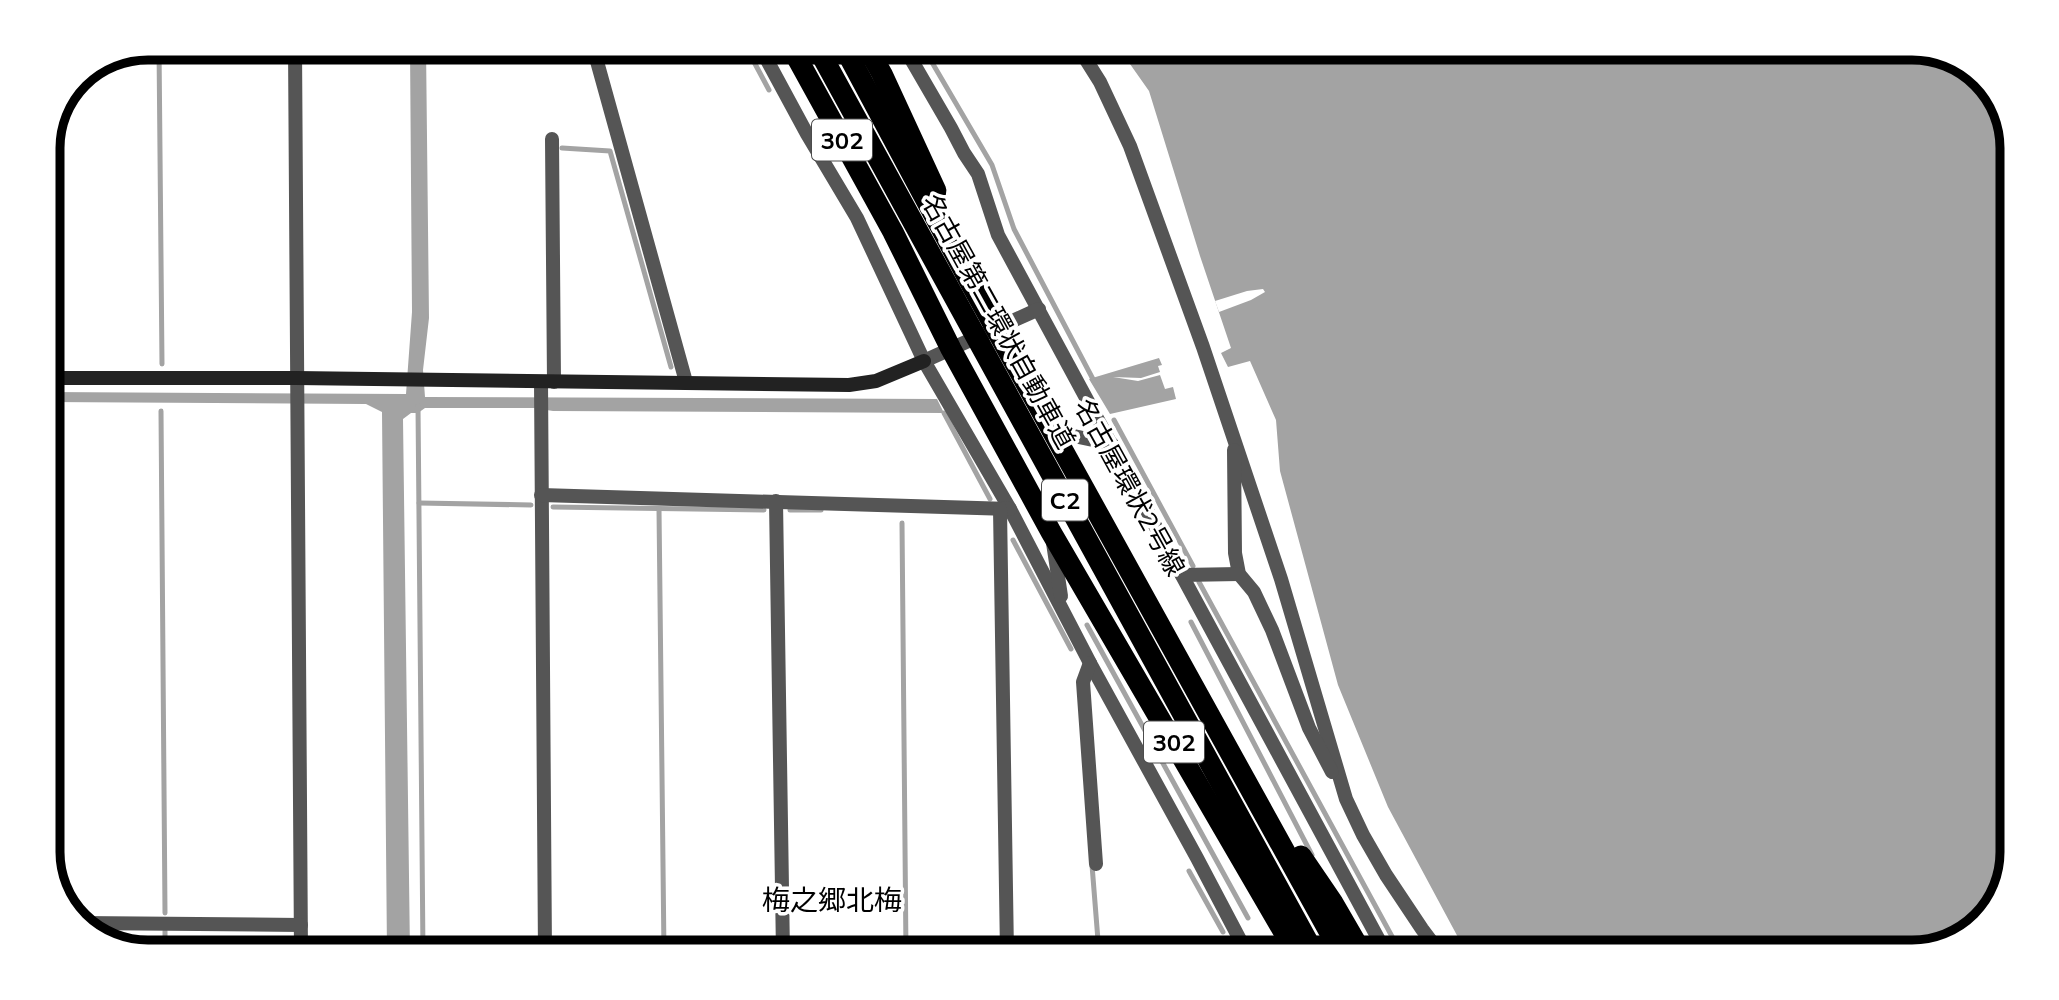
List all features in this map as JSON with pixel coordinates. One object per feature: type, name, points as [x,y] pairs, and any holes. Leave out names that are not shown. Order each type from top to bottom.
[{"type":"highway","name":"302","points":[[797,60],[1051,532],[1286,940]]},
{"type":"highway","name":"名古屋第二環状自動車道","points":[[824,60],[1307,940]]},
{"type":"highway","name":"名古屋第二環状自動車道","points":[[851,60],[978,298],[1334,940]]},
{"type":"highway","name":"名古屋環状2号線","points":[[874,60],[966,257],[1195,659],[1341,940]]},
{"type":"highway","points":[[1233,756],[1334,903],[1355,940]]},
{"type":"highway","points":[[1219,780],[1287,940]]},
{"type":"street","points":[[295,60],[301,940]]},
{"type":"street","points":[[597,60],[686,382]]},
{"type":"street","points":[[767,60],[857,218],[924,361],[1240,940]]},
{"type":"street","points":[[912,60],[978,174],[998,235],[1379,940]]},
{"type":"street","points":[[1086,60],[1100,82],[1130,146],[1234,438],[1281,579],[1346,799]]},
{"type":"street","points":[[545,940],[541,414],[546,385],[552,139]]},
{"type":"street","points":[[857,218],[892,232]]},
{"type":"street","points":[[60,378],[296,383],[428,380],[546,385],[686,382],[849,385],[876,381],[1040,309]]},
{"type":"street","points":[[1069,435],[1112,444]]},
{"type":"street","points":[[1234,438],[1235,553],[1239,574],[1254,592],[1272,630],[1308,728],[1363,835],[1386,875],[1430,940]]},
{"type":"street","points":[[541,495],[1005,509]]},
{"type":"street","points":[[776,501],[783,940]]},
{"type":"street","points":[[1005,509],[1007,940]]},
{"type":"street","points":[[1051,532],[1060,592],[1070,624]]},
{"type":"street","points":[[1182,575],[1239,574]]},
{"type":"street","points":[[1090,663],[1083,682],[1096,864]]},
{"type":"street","points":[[96,923],[301,925]]},
{"type":"shaded area","points":[[410,60],[426,60],[429,318],[423,370],[425,397],[937,399],[944,413],[425,408],[403,419],[410,940],[387,940],[382,412],[366,404],[60,402],[60,392],[406,394],[412,312]]},
{"type":"shaded area","points":[[1127,60],[1911,60],[1929,61],[1945,66],[1969,81],[1985,99],[1995,119],[1999,142],[2000,852],[1993,886],[1978,910],[1960,926],[1945,934],[1923,940],[1459,940],[1388,807],[1338,685],[1280,471],[1276,420],[1250,361],[1228,367],[1221,353],[1231,348],[1149,91]]},
{"type":"shaded area","points":[[1159,358],[1162,365],[1158,366],[1160,372],[1141,378],[1113,377],[1138,381],[1160,375],[1165,389],[1173,387],[1176,399],[1110,414],[1089,379]]},
{"type":"pier","points":[[1263,289],[1265,292],[1251,300],[1219,312],[1215,301]]},
{"type":"waterway","points":[[159,60],[162,364]]},
{"type":"waterway","points":[[753,60],[769,90]]},
{"type":"waterway","points":[[931,60],[992,165],[1014,229],[1095,383]]},
{"type":"waterway","points":[[562,148],[610,151],[671,367]]},
{"type":"waterway","points":[[418,406],[423,940]]},
{"type":"waterway","points":[[161,411],[165,913]]},
{"type":"waterway","points":[[944,413],[990,499]]},
{"type":"waterway","points":[[1114,420],[1193,566]]},
{"type":"waterway","points":[[419,503],[531,505]]},
{"type":"waterway","points":[[553,507],[764,510]]},
{"type":"waterway","points":[[659,509],[664,940]]},
{"type":"waterway","points":[[790,510],[821,510]]},
{"type":"waterway","points":[[902,523],[906,940]]},
{"type":"waterway","points":[[1013,540],[1071,649]]},
{"type":"waterway","points":[[1199,582],[1394,940]]},
{"type":"waterway","points":[[1191,622],[1312,855]]},
{"type":"waterway","points":[[1087,625],[1248,918]]},
{"type":"waterway","points":[[1092,865],[1098,940]]},
{"type":"waterway","points":[[1189,871],[1223,932]]},
{"type":"waterway","points":[[165,931],[165,940]]},
{"type":"district","name":"梅之郷北梅","points":[[832,899]]}]
